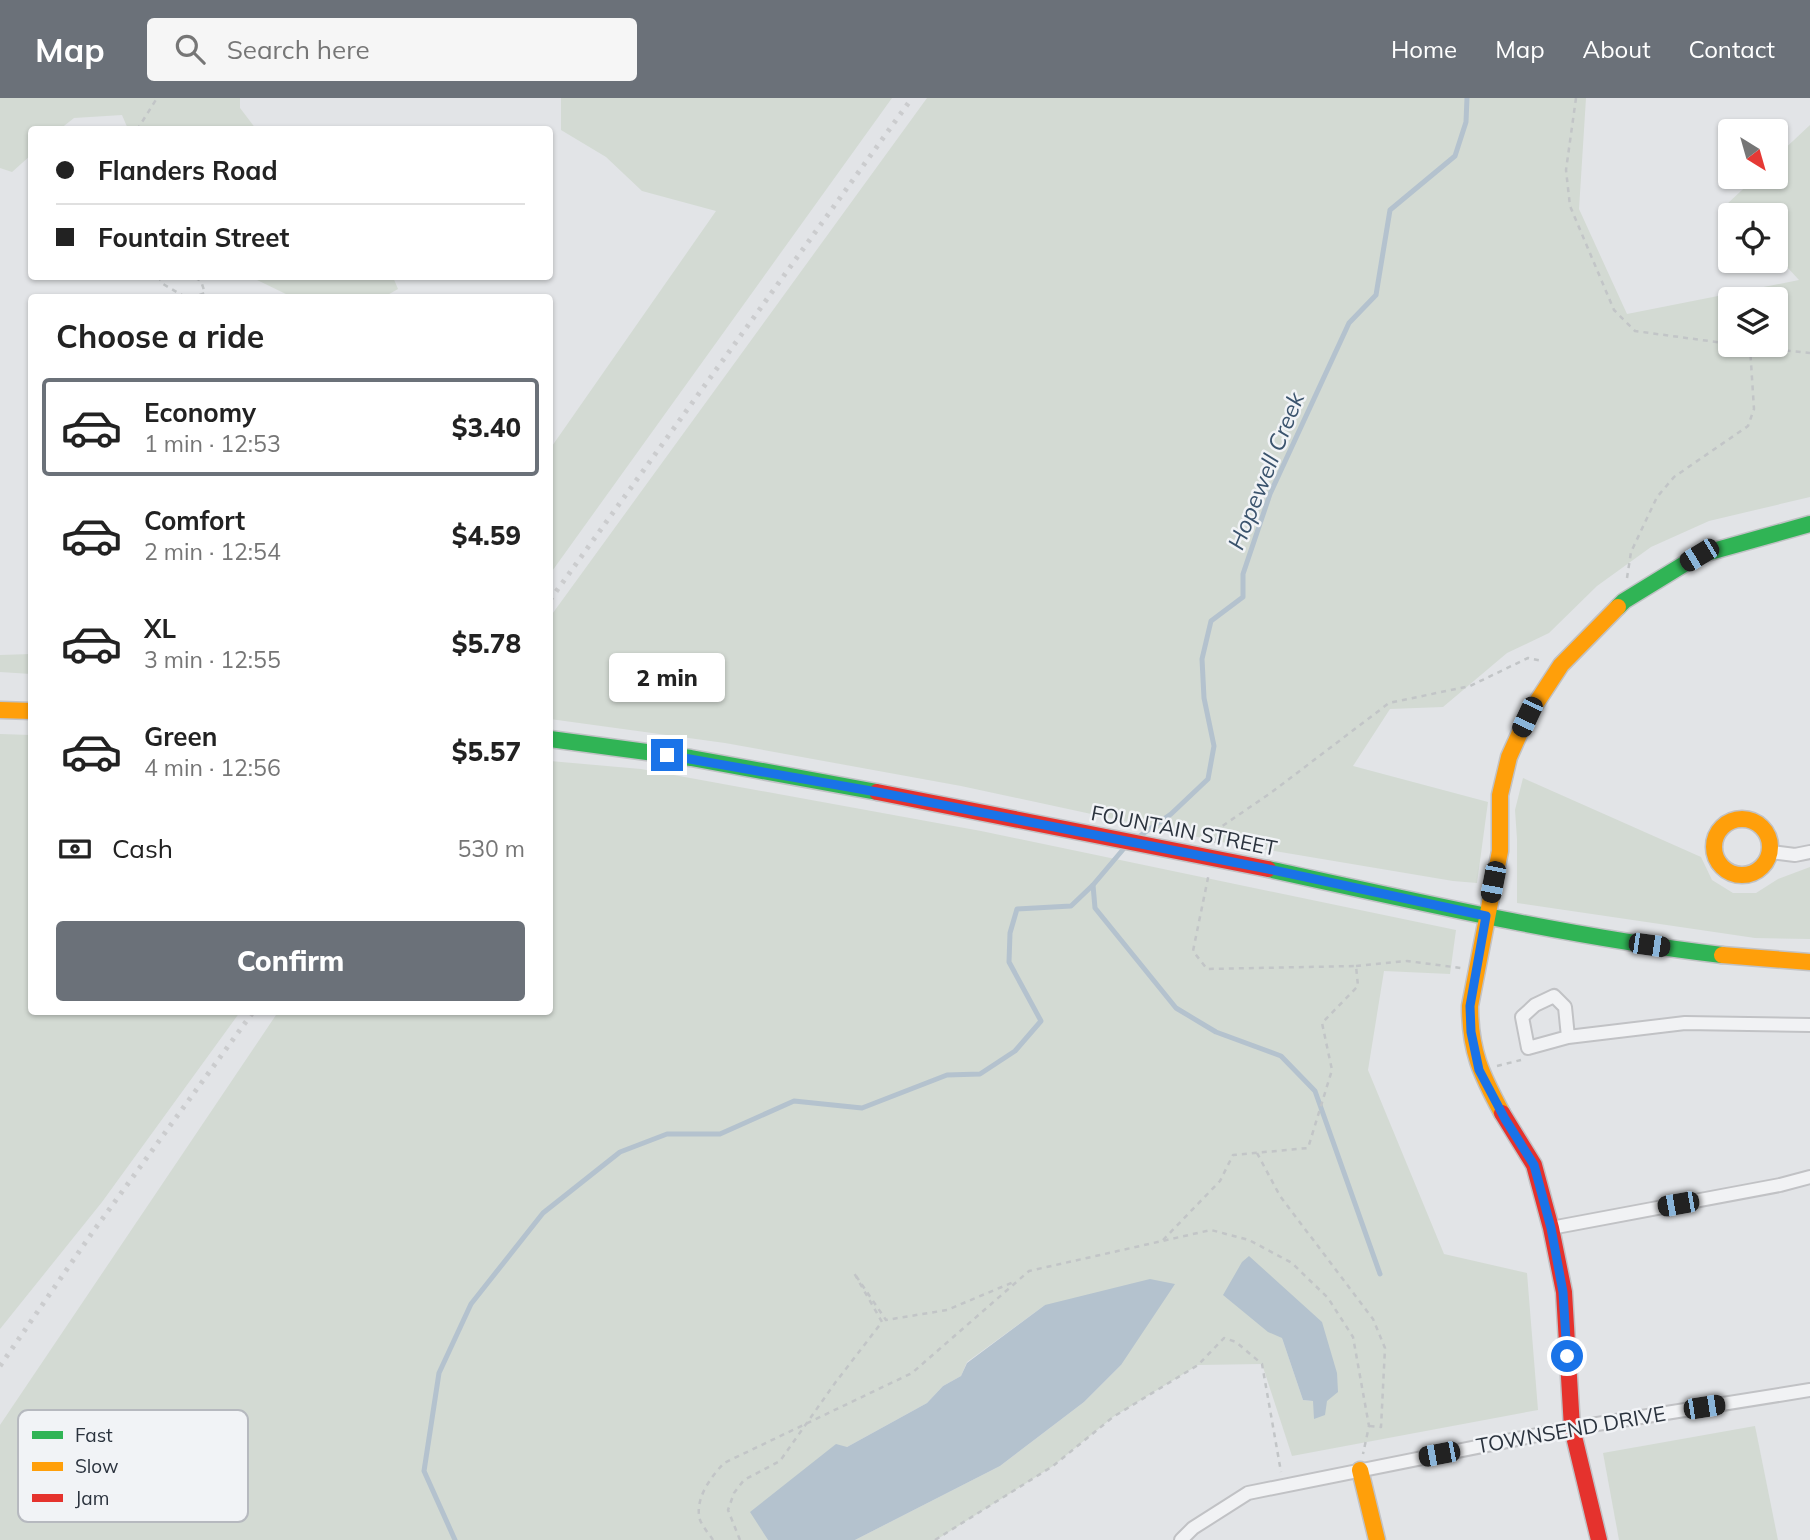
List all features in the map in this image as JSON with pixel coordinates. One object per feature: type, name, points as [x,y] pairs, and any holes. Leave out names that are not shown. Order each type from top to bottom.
[{"type":"main road","points":[[1599,1540],[1572,1428],[1563,1292],[1551,1228],[1534,1165],[1479,1070],[1471,1032],[1470,1006],[1500,851],[1500,794],[1509,757],[1527,717],[1561,665],[1624,601],[1699,555],[1810,524]]},
{"type":"main road","points":[[0,710],[28,711]]},
{"type":"main road","name":"FOUNTAIN STREET","points":[[553,739],[691,758],[877,792],[1626,942],[1746,958],[1810,962]]},
{"type":"main road","points":[[1360,1469],[1377,1540]]},
{"type":"street","points":[[1771,852],[1795,855],[1810,852]]},
{"type":"street","points":[[1568,1037],[1565,1007],[1554,996],[1535,1005],[1522,1017],[1528,1048],[1568,1037],[1685,1024],[1810,1026]]},
{"type":"street","points":[[1551,1228],[1810,1177]]},
{"type":"street","name":"TOWNSEND DRIVE","points":[[1181,1540],[1193,1528],[1248,1493],[1572,1428],[1810,1390]]},
{"type":"path","points":[[140,126],[157,98]]},
{"type":"path","points":[[1576,98],[1566,170],[1570,206],[1614,310],[1635,331],[1718,342]]},
{"type":"path","points":[[160,280],[181,294]]},
{"type":"path","points":[[199,280],[205,293],[202,294]]},
{"type":"path","points":[[1788,351],[1810,354]]},
{"type":"path","points":[[1624,601],[1631,552],[1657,498],[1674,477],[1748,426],[1754,409],[1751,357]]},
{"type":"path","points":[[1216,842],[1218,829],[1390,703],[1470,686],[1528,657],[1561,665]]},
{"type":"path","points":[[1210,870],[1193,951],[1207,969],[1356,966],[1407,961],[1478,970]]},
{"type":"path","points":[[1163,1240],[1220,1181],[1233,1155],[1308,1148],[1332,1070],[1322,1023],[1358,986],[1356,966]]},
{"type":"path","points":[[1479,1070],[1521,1060],[1528,1048]]},
{"type":"path","points":[[1257,1153],[1280,1196],[1373,1319],[1385,1348],[1381,1427],[1369,1426]]},
{"type":"path","points":[[713,1540],[700,1519],[701,1499],[710,1479],[724,1463],[912,1373],[1029,1271],[1211,1230],[1249,1240],[1292,1263],[1328,1298],[1353,1337],[1369,1426],[1360,1469]]},
{"type":"path","points":[[884,1321],[854,1273],[884,1321]]},
{"type":"path","points":[[740,1540],[728,1510],[734,1493],[744,1480],[780,1461],[835,1382],[884,1321],[947,1311],[1019,1280]]},
{"type":"path","points":[[935,1540],[1053,1466],[1113,1417],[1198,1365],[1224,1338],[1236,1342],[1262,1364],[1283,1485]]},
{"type":"shaded area","points":[[0,98],[240,98],[240,108],[254,126],[127,126],[122,115],[74,118],[64,126],[28,126],[28,158],[12,172],[0,168]]},
{"type":"shaded area","points":[[561,98],[892,98],[553,570],[553,445],[716,211],[642,191],[606,157],[561,130]]},
{"type":"shaded area","points":[[927,98],[1586,98],[1579,209],[1627,314],[1718,296],[1718,357],[1788,357],[1788,287],[1764,287],[1799,280],[1788,268],[1788,203],[1728,203],[1743,189],[1788,189],[1788,146],[1810,125],[1810,497],[1709,521],[1651,547],[1597,586],[1549,633],[1507,653],[1443,707],[1390,709],[1353,766],[1488,802],[1477,883],[1221,842],[961,786],[725,743],[553,719],[553,613]]},
{"type":"shaded area","points":[[257,280],[394,280],[398,289],[389,294],[286,294]]},
{"type":"shaded area","points":[[28,654],[28,674],[0,672],[0,655]]},
{"type":"shaded area","points":[[0,734],[28,735],[28,1015],[238,1015],[102,1202],[0,1329]]},
{"type":"shaded area","points":[[553,761],[641,769],[981,831],[1456,930],[1450,974],[1384,971],[1368,1070],[1444,1254],[1527,1273],[1538,1410],[1292,1456],[1262,1364],[1198,1365],[1113,1417],[1053,1466],[936,1540],[855,1540],[1000,1466],[1084,1402],[1121,1365],[1045,1305],[967,1362],[961,1376],[943,1386],[927,1403],[847,1447],[751,1512],[768,1540],[0,1540],[0,1425],[276,1015],[553,1015]],"holes":[[[1282,1338],[1325,1415],[1313,1401],[1303,1400]]]},
{"type":"shaded area","points":[[1523,778],[1701,857],[1712,880],[1733,893],[1756,893],[1778,879],[1810,867],[1810,939],[1755,938],[1517,903],[1515,810]]},
{"type":"shaded area","points":[[1755,1426],[1778,1540],[1619,1540],[1603,1453]]},
{"type":"water","points":[[1249,1256],[1322,1322],[1337,1373],[1338,1392],[1327,1401],[1325,1415],[1314,1419],[1313,1401],[1303,1400],[1282,1338],[1268,1332],[1223,1295],[1242,1262]]},
{"type":"water","points":[[1150,1279],[1175,1284],[1121,1365],[1084,1402],[1000,1466],[855,1540],[768,1540],[750,1512],[836,1444],[847,1447],[927,1403],[943,1386],[961,1376],[967,1363],[1045,1305]]},
{"type":"waterway","name":"Hopewell Creek","points":[[1137,838],[1171,814],[1208,779],[1214,746],[1204,698],[1202,659],[1211,621],[1243,597],[1243,574],[1270,494],[1349,323],[1376,295],[1390,210],[1455,156],[1466,122],[1467,98]]},
{"type":"waterway","name":"Hopewell Creek","points":[[455,1540],[424,1471],[439,1373],[471,1304],[543,1213],[620,1152],[667,1134],[720,1134],[794,1101],[862,1108],[947,1075],[980,1074],[1015,1051],[1041,1021],[1009,962],[1010,933],[1017,909],[1071,906],[1126,846]]},
{"type":"waterway","points":[[1093,885],[1095,908],[1176,1008],[1216,1032],[1281,1056],[1315,1091],[1380,1274]]},
{"type":"railway","points":[[553,596],[912,98]]},
{"type":"railway","points":[[0,1366],[92,1233],[251,1015]]},
{"type":"traffic: fast","points":[[1618,607],[1699,555],[1810,524]]},
{"type":"traffic: fast","points":[[553,739],[691,758],[877,792]]},
{"type":"traffic: fast","points":[[1268,869],[1551,929],[1722,955]]},
{"type":"traffic: slow","points":[[1502,1113],[1478,1062],[1472,1036],[1470,1006],[1500,851],[1500,795],[1509,757],[1527,717],[1561,665],[1618,607]]},
{"type":"traffic: slow","points":[[0,710],[28,711]]},
{"type":"traffic: slow","points":[[1737,819],[1747,819],[1762,827],[1768,836],[1770,847],[1768,858],[1762,867],[1747,875],[1737,875],[1719,863],[1714,852],[1714,842],[1726,824],[1737,819]]},
{"type":"traffic: slow","points":[[1722,955],[1810,962]]},
{"type":"traffic: slow","points":[[1360,1470],[1377,1540]]},
{"type":"traffic: jam","points":[[877,792],[1268,869]]},
{"type":"traffic: jam","points":[[1502,1113],[1534,1165],[1551,1228],[1564,1292],[1572,1428],[1599,1540]]},
{"type":"route","points":[[667,755],[877,792],[1268,869],[1486,916],[1470,1006],[1471,1032],[1479,1070],[1534,1165],[1551,1228],[1563,1292],[1567,1356]]}]
